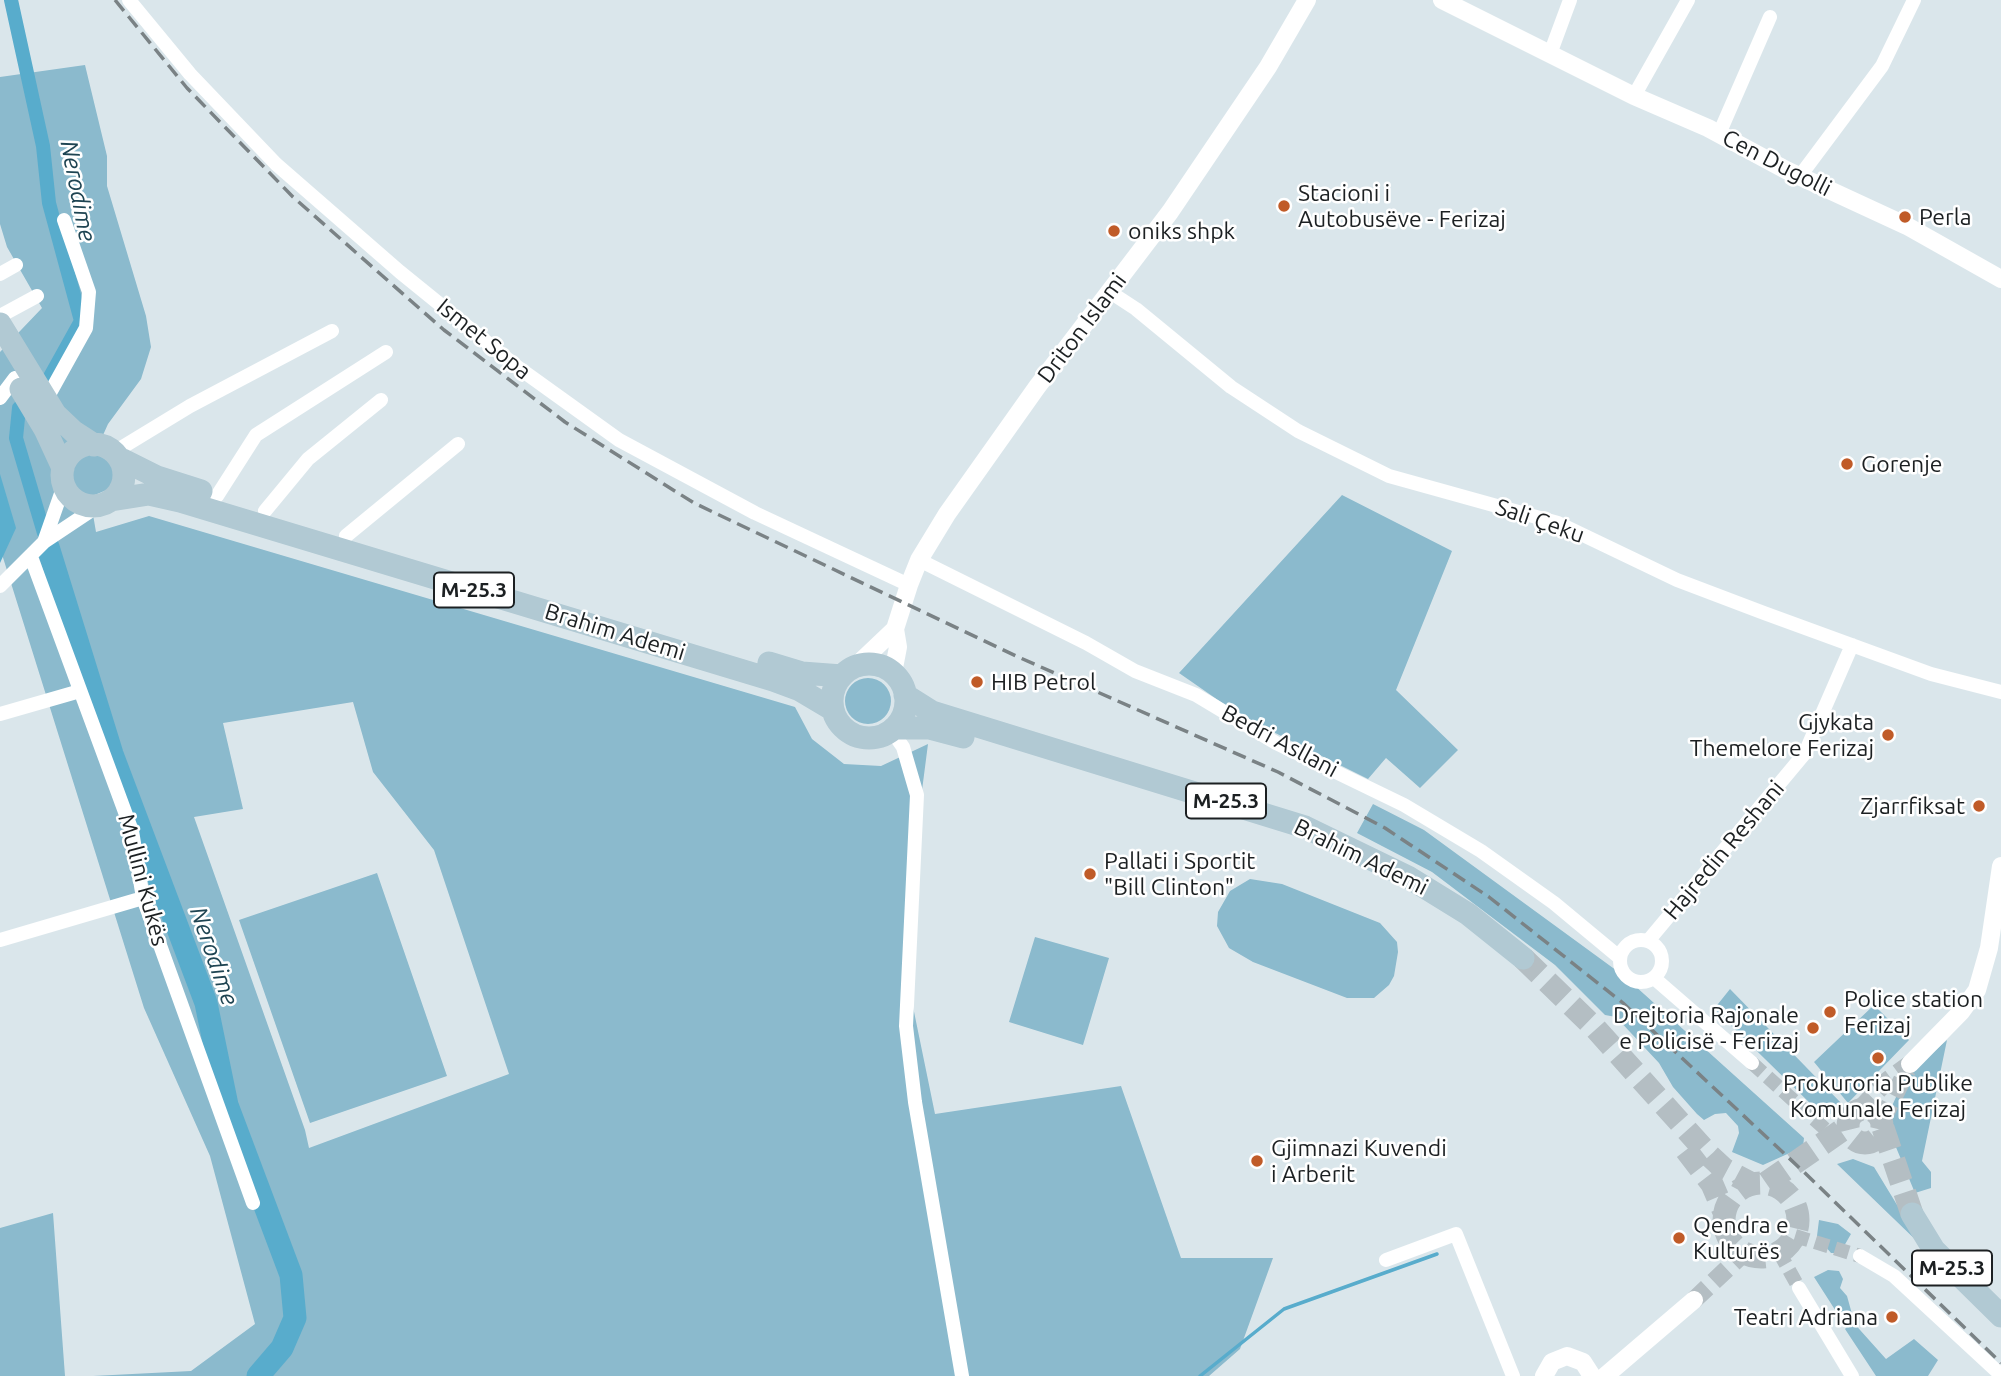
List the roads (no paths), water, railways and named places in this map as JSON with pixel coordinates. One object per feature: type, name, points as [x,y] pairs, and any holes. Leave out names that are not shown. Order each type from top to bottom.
[{"type":"main road","name":"Brahim Ademi","points":[[0,324],[63,423],[157,477],[802,673],[849,671],[874,664],[893,673]]},
{"type":"main road","points":[[0,353],[45,429],[63,477],[78,502],[104,503],[123,483],[111,452],[71,453],[63,477]]},
{"type":"main road","name":"Brahim Ademi","points":[[104,503],[149,494],[180,501],[773,680],[800,690],[832,709],[841,726],[858,736],[877,737],[893,729],[942,730],[1204,808],[1307,844],[1367,872],[1433,909],[1518,964],[1468,914],[1408,877],[1305,827],[932,712],[905,695]]},
{"type":"main road","points":[[832,709],[833,691],[849,671]]},
{"type":"main road","points":[[893,673],[901,680],[905,695],[904,713],[893,729]]},
{"type":"main road","name":"M-25.3","points":[[1912,1214],[1934,1250],[2001,1316]]},
{"type":"street","name":"Ismet Sopa","points":[[129,0],[190,74],[276,163],[400,272],[516,366],[630,446],[755,513],[909,585]]},
{"type":"street","name":"Driton Islami","points":[[893,673],[898,647],[895,629],[919,559],[960,493],[1223,137],[1307,0]]},
{"type":"street","name":"Cen Dugolli","points":[[1442,0],[1633,96],[1719,134],[1936,241],[2001,279]]},
{"type":"street","points":[[1550,54],[1570,0]]},
{"type":"street","points":[[1633,96],[1688,0]]},
{"type":"street","points":[[1800,176],[1882,66],[1914,0]]},
{"type":"street","points":[[1719,134],[1770,17]]},
{"type":"street","points":[[46,400],[86,328],[89,292],[64,220]]},
{"type":"street","points":[[0,274],[16,265]]},
{"type":"street","name":"Sali Çeku","points":[[1110,292],[1136,309],[1231,387],[1298,430],[1389,476],[1559,523],[1677,580],[1931,674],[2001,692]]},
{"type":"street","points":[[0,316],[37,296]]},
{"type":"street","points":[[111,452],[190,406],[332,331]]},
{"type":"street","points":[[217,496],[256,435],[386,352]]},
{"type":"street","points":[[0,398],[15,378]]},
{"type":"street","points":[[265,511],[308,459],[381,400]]},
{"type":"street","points":[[346,536],[458,444]]},
{"type":"street","points":[[44,542],[63,477]]},
{"type":"street","points":[[0,586],[32,557],[44,542],[104,503]]},
{"type":"street","name":"Mullini Kukës","points":[[32,557],[132,831],[143,898],[253,1203]]},
{"type":"street","name":"Bedri Asllani","points":[[919,559],[1086,643],[1135,671],[1196,695],[1276,743],[1404,805],[1481,850],[1554,903],[1619,957]]},
{"type":"street","name":"Driton Islami","points":[[849,671],[895,629]]},
{"type":"street","name":"Hajredin Reshani","points":[[1648,941],[1805,753],[1813,740],[1852,645]]},
{"type":"street","points":[[0,714],[80,691]]},
{"type":"street","points":[[893,729],[903,747],[917,795],[906,1026],[915,1102],[962,1376]]},
{"type":"street","points":[[1910,1064],[1961,1012],[1977,990],[1991,937],[2001,866]]},
{"type":"street","points":[[0,940],[143,898]]},
{"type":"street","points":[[1633,941],[1648,941],[1662,958],[1659,972],[1654,978],[1640,983],[1622,972],[1619,957],[1633,941]]},
{"type":"street","points":[[1654,978],[1752,1063]]},
{"type":"street","points":[[1386,1260],[1456,1234],[1513,1376]]},
{"type":"street","points":[[1860,1256],[1894,1276],[2001,1375]]},
{"type":"street","points":[[1800,1288],[1853,1376]]},
{"type":"street","points":[[1605,1376],[1694,1300]]},
{"type":"street","points":[[1544,1376],[1552,1362],[1562,1357],[1578,1359],[1589,1371],[1626,1358]]},
{"type":"waterway","name":"Nerodime","points":[[11,0],[43,146],[49,203],[81,321],[46,384]]},
{"type":"waterway","name":"Nerodime","points":[[19,408],[16,438],[44,533]]},
{"type":"waterway","name":"Nerodime","points":[[48,547],[112,754],[206,1003],[227,1105],[291,1275],[295,1318],[282,1348],[258,1376]]},
{"type":"waterway","points":[[1200,1376],[1284,1309],[1437,1254]]},
{"type":"tunnel","points":[[1523,958],[1596,1029],[1710,1156],[1724,1169],[1752,1184]]},
{"type":"tunnel","points":[[1752,1063],[1834,1137]]},
{"type":"tunnel","points":[[1859,1110],[1888,1080],[1910,1064]]},
{"type":"tunnel","points":[[1882,1120],[1907,1070]]},
{"type":"tunnel","points":[[1865,1109],[1877,1114],[1882,1126],[1877,1138],[1865,1143],[1853,1138],[1848,1126],[1853,1114],[1865,1109]]},
{"type":"tunnel","points":[[1766,1183],[1848,1126]]},
{"type":"tunnel","points":[[1883,1128],[1912,1214]]},
{"type":"tunnel","points":[[1686,1150],[1712,1184],[1724,1212]]},
{"type":"tunnel","points":[[1761,1183],[1782,1189],[1792,1199],[1798,1220],[1792,1241],[1782,1251],[1761,1257],[1740,1251],[1730,1241],[1724,1220],[1730,1199],[1740,1189],[1761,1183]]},
{"type":"tunnel","points":[[1795,1236],[1860,1256]]},
{"type":"tunnel","points":[[1779,1252],[1799,1288]]},
{"type":"tunnel","points":[[1694,1300],[1744,1253]]},
{"type":"railway","points":[[115,0],[187,88],[293,197],[444,330],[565,422],[694,503],[1016,656],[1278,772],[1385,828],[1489,897],[1623,1003],[1805,1173],[2001,1363]]},
{"type":"place","name":"Stacioni i Autobusëve - Ferizaj","points":[[1284,206]]},
{"type":"place","name":"Perla","points":[[1905,217]]},
{"type":"place","name":"oniks shpk","points":[[1114,231]]},
{"type":"place","name":"Gorenje","points":[[1847,464]]},
{"type":"place","name":"HIB Petrol","points":[[977,682]]},
{"type":"place","name":"Gjykata Themelore Ferizaj","points":[[1888,735]]},
{"type":"place","name":"Zjarrfiksat","points":[[1979,806]]},
{"type":"place","name":"Pallati i Sportit \"Bill Clinton\"","points":[[1090,874]]},
{"type":"place","name":"Police station Ferizaj","points":[[1830,1012]]},
{"type":"place","name":"Drejtoria Rajonale e Policisë - Ferizaj","points":[[1813,1028]]},
{"type":"place","name":"Prokuroria Publike Komunale Ferizaj","points":[[1878,1058]]},
{"type":"place","name":"Gjimnazi Kuvendi i Arberit","points":[[1257,1161]]},
{"type":"place","name":"Qendra e Kulturës","points":[[1679,1238]]},
{"type":"place","name":"Teatri Adriana","points":[[1892,1317]]}]
